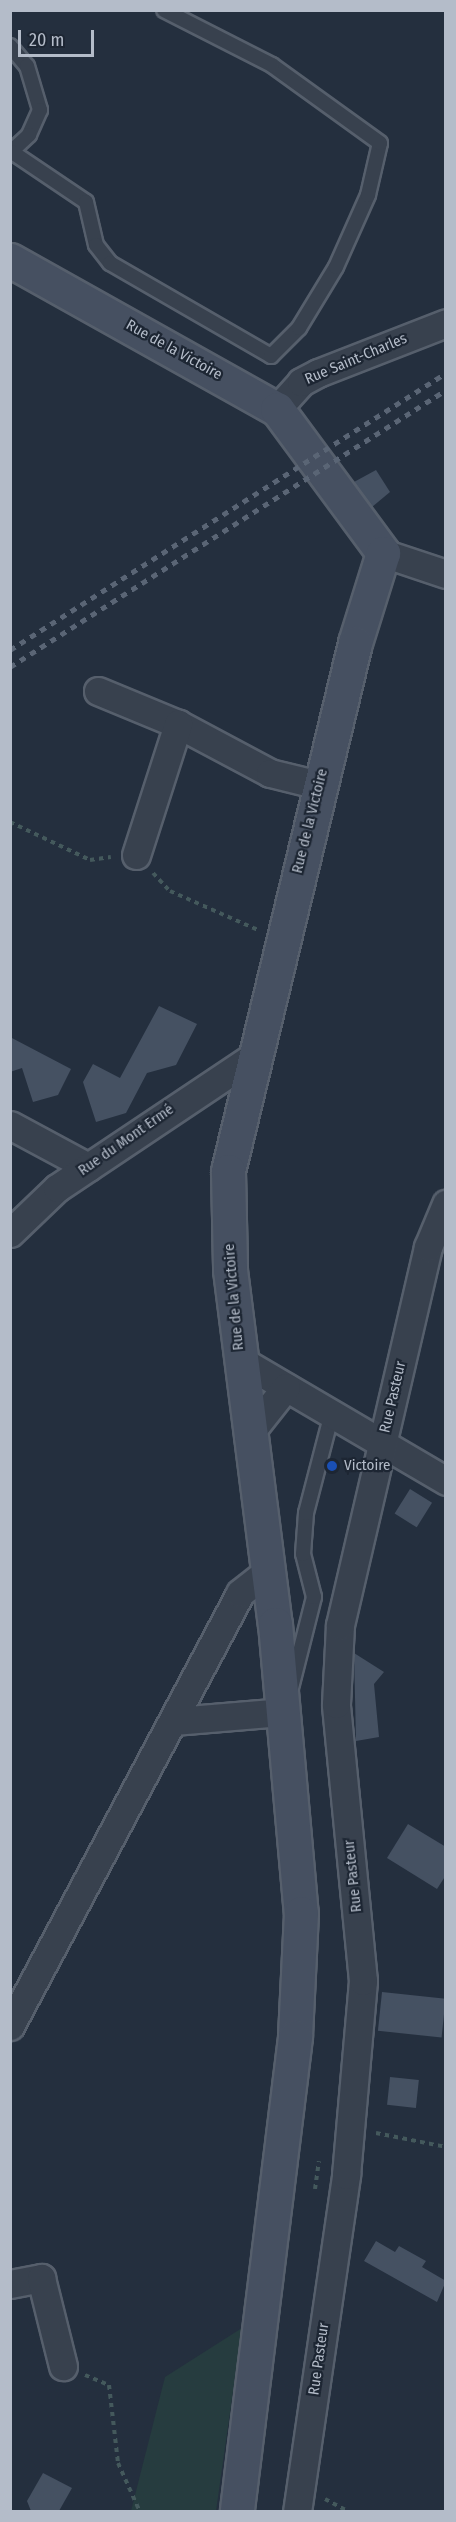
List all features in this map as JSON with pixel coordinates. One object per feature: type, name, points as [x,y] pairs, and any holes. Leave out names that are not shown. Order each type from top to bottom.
[{"type":"street","name":"Rue de la Victoire","points":[[10,260],[277,409],[383,553],[320,784],[250,1059],[228,1171],[240,1360],[283,1712],[301,1913],[296,2037],[237,2511]]},
{"type":"street","name":"Rue Saint-Charles","points":[[277,409],[301,382],[446,323]]},
{"type":"street","points":[[383,553],[446,574]]},
{"type":"street","points":[[98,691],[178,724],[270,773],[320,784]]},
{"type":"street","points":[[136,855],[178,724]]},
{"type":"street","name":"Rue du Mont Ermé","points":[[10,1233],[88,1167],[250,1059]]},
{"type":"street","points":[[10,1125],[88,1167]]},
{"type":"street","name":"Rue Pasteur","points":[[297,2511],[350,2130],[363,1981],[336,1704],[340,1625],[428,1247],[446,1204]]},
{"type":"street","points":[[240,1360],[446,1481]]},
{"type":"street","points":[[248,1435],[286,1387]]},
{"type":"street","points":[[10,2026],[176,1721],[240,1593],[267,1572]]},
{"type":"street","points":[[176,1721],[283,1712]]},
{"type":"street","points":[[10,2284],[41,2278],[63,2366]]},
{"type":"lane","points":[[10,46],[27,66],[40,110],[30,135],[11,153],[86,202],[96,244],[110,263],[271,356],[299,328],[336,267],[368,195],[380,143],[272,65],[164,10]]},
{"type":"lane","points":[[283,1712],[308,1634],[314,1597],[303,1554],[306,1513],[332,1413]]},
{"type":"path","points":[[350,2130],[446,2147]]},
{"type":"path","points":[[314,2196],[320,2149]]},
{"type":"path","points":[[63,2366],[109,2385],[113,2439],[140,2511]]},
{"type":"green space","points":[[242,2328],[216,2511],[131,2511],[165,2377]]},
{"type":"building","points":[[376,470],[390,492],[372,507],[354,482]]},
{"type":"building","points":[[159,1006],[197,1024],[176,1065],[147,1073],[126,1113],[96,1122],[83,1082],[93,1064],[120,1078]]},
{"type":"building","points":[[10,1037],[71,1069],[58,1095],[33,1102],[22,1068],[10,1072]]},
{"type":"building","points":[[410,1489],[432,1503],[417,1527],[395,1514]]},
{"type":"building","points":[[354,1653],[384,1672],[374,1684],[379,1737],[356,1741]]},
{"type":"building","points":[[408,1824],[446,1847],[446,1875],[437,1889],[387,1858]]},
{"type":"building","points":[[382,1992],[446,1999],[442,2037],[378,2031]]},
{"type":"building","points":[[390,2077],[419,2080],[416,2108],[387,2105]]},
{"type":"building","points":[[376,2241],[395,2252],[399,2246],[426,2261],[422,2267],[446,2281],[437,2302],[364,2261]]},
{"type":"building","points":[[43,2473],[72,2488],[59,2511],[31,2511],[27,2501]]},
{"type":"railway","points":[[10,650],[446,373]]},
{"type":"railway","points":[[10,667],[446,390]]},
{"type":"place","name":"Victoire","points":[[332,1466]]}]
